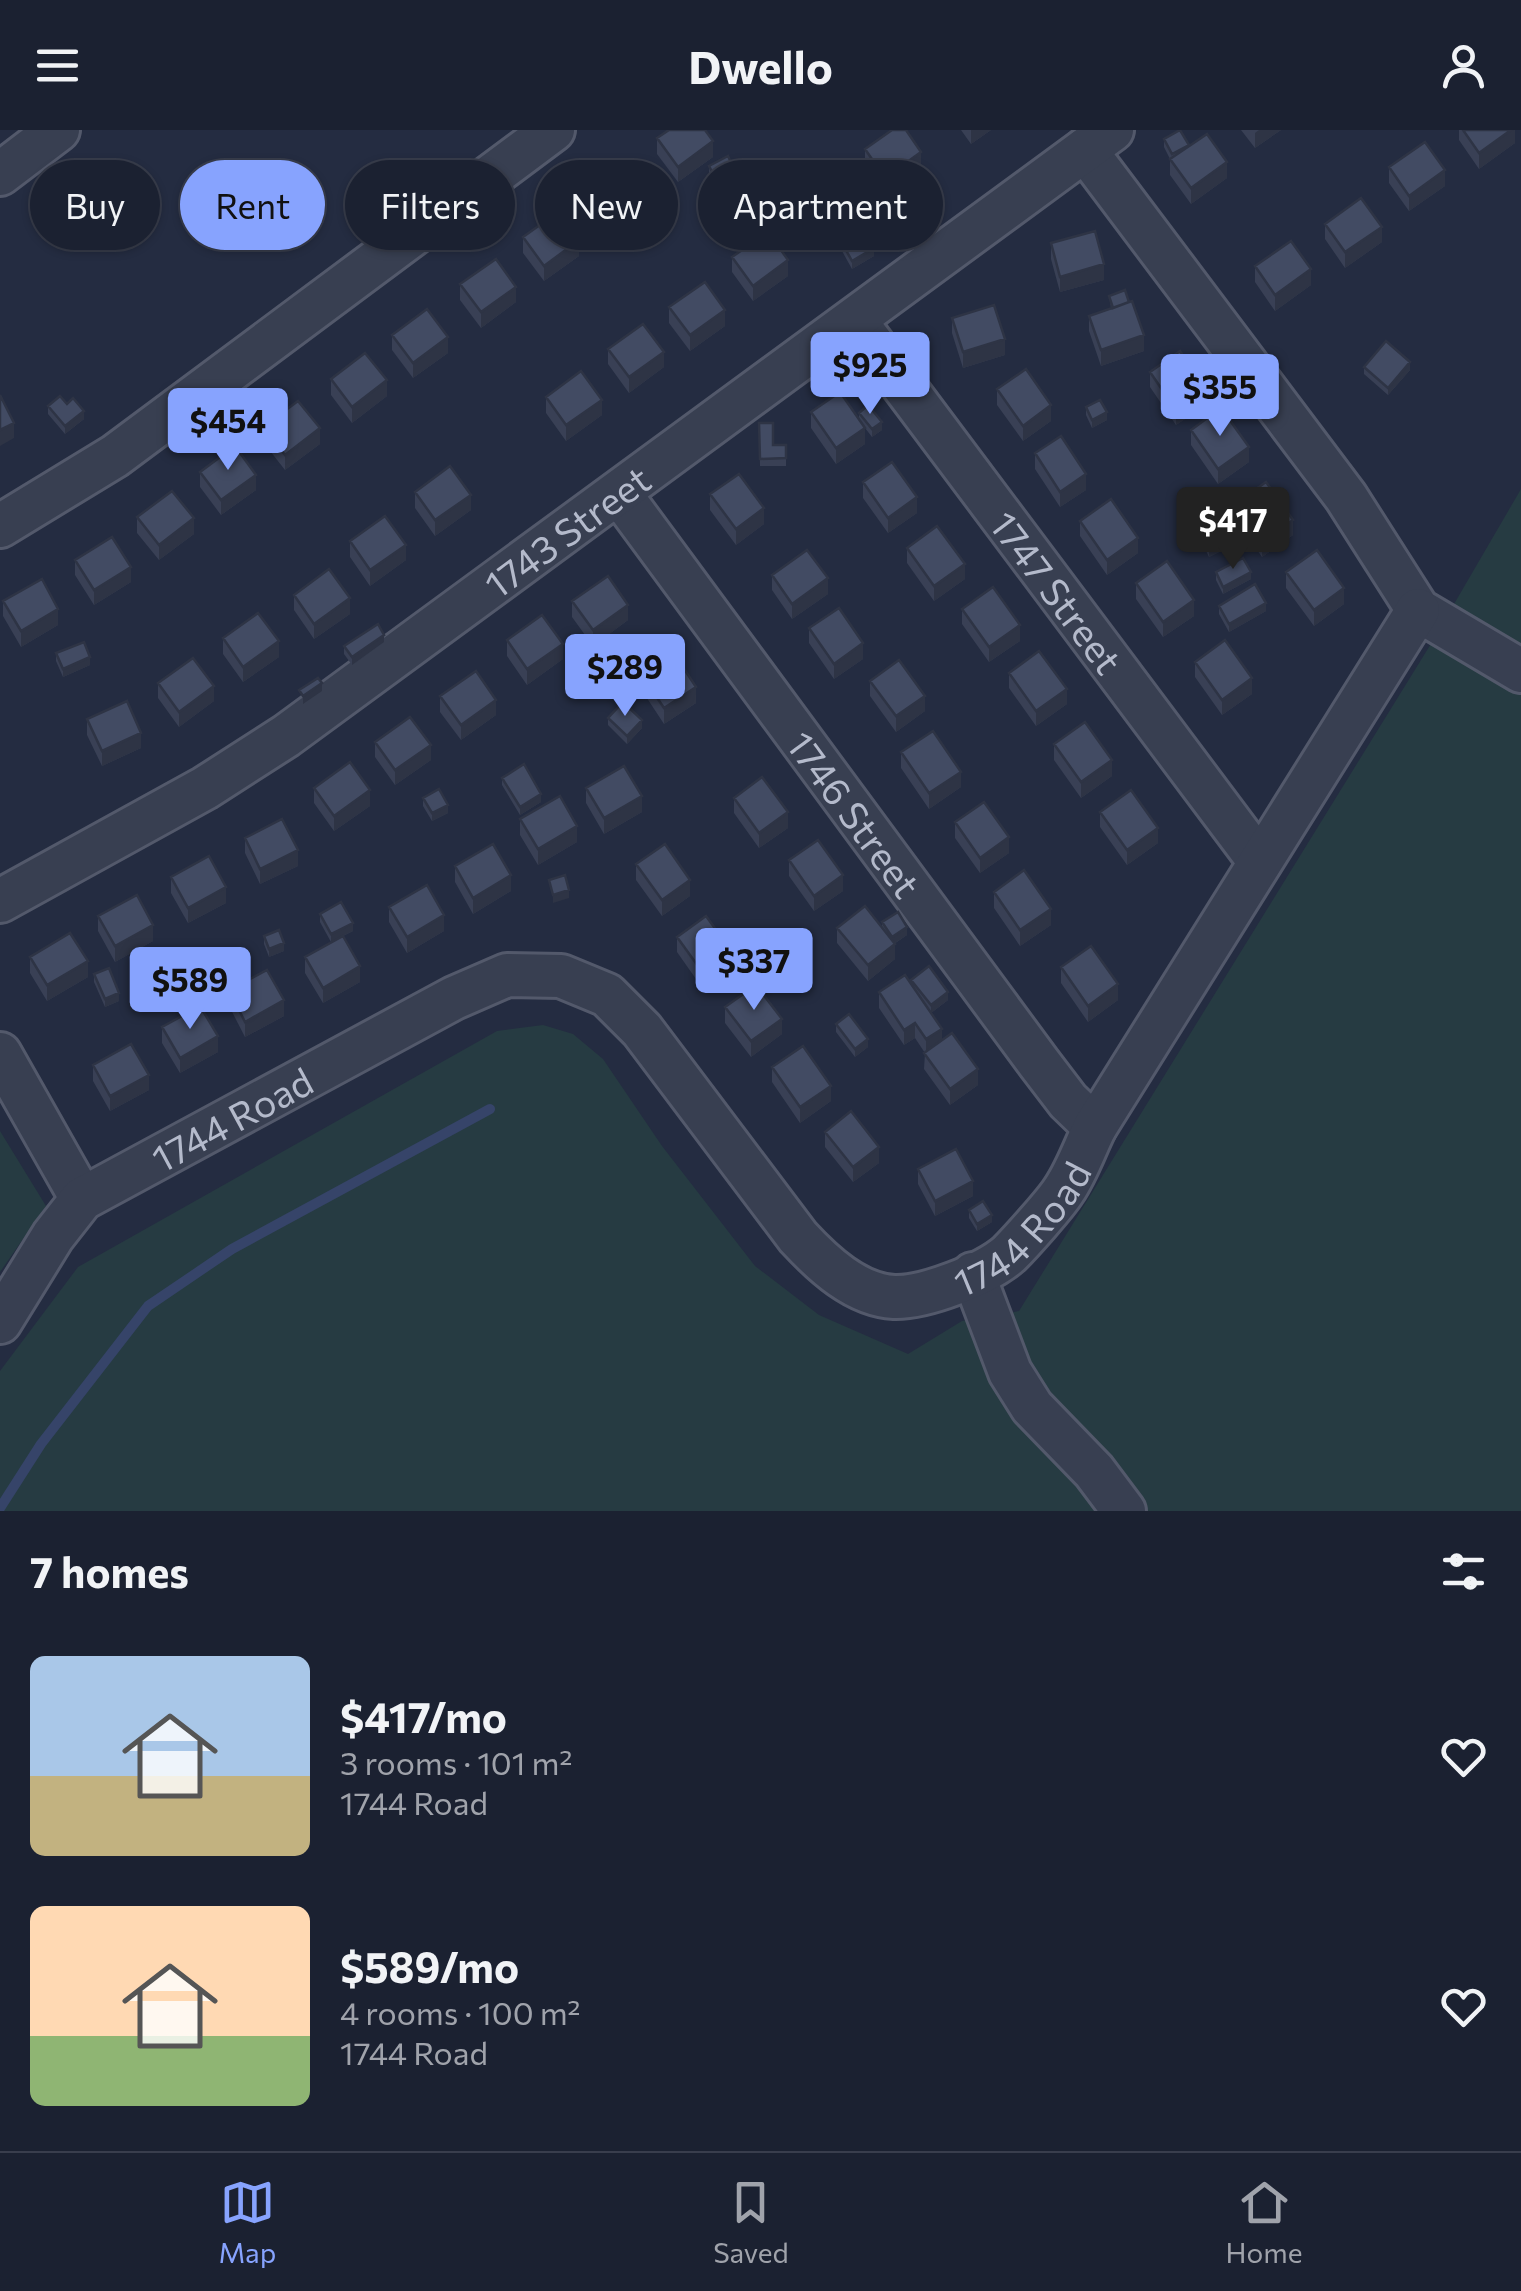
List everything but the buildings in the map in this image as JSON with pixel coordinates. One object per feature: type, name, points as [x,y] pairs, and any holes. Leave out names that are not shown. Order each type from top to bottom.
[{"type":"street","points":[[0,526],[114,456],[553,130]]},
{"type":"street","points":[[0,174],[49,132]]},
{"type":"street","points":[[1098,140],[1346,497],[1418,610],[1521,671]]},
{"type":"street","name":"1743 Street","points":[[0,901],[204,788],[286,736],[1098,140]]},
{"type":"street","name":"1747 Street","points":[[854,322],[1260,862]]},
{"type":"street","name":"1746 Street","points":[[619,492],[1039,1063],[1094,1127]]},
{"type":"street","name":"1744 Road","points":[[0,1322],[53,1236],[82,1199],[454,998],[508,976],[561,976],[607,995],[642,1030],[798,1238],[850,1283],[894,1297],[939,1289],[973,1274],[1008,1255],[1064,1190],[1094,1127],[1418,610]]},
{"type":"street","points":[[0,1054],[82,1199]]},
{"type":"street","points":[[973,1274],[1010,1372],[1032,1407],[1094,1471],[1124,1511]]},
{"type":"shaded area","points":[[1521,489],[1521,1511],[0,1511],[0,1371],[78,1267],[497,1031],[543,1025],[573,1034],[603,1059],[662,1146],[755,1266],[819,1315],[908,1354],[962,1321],[1019,1311],[1429,647]]},
{"type":"shaded area","points":[[0,1131],[46,1206],[0,1272]]},
{"type":"waterway","points":[[0,1508],[41,1444],[148,1306],[232,1249],[490,1109]]}]
